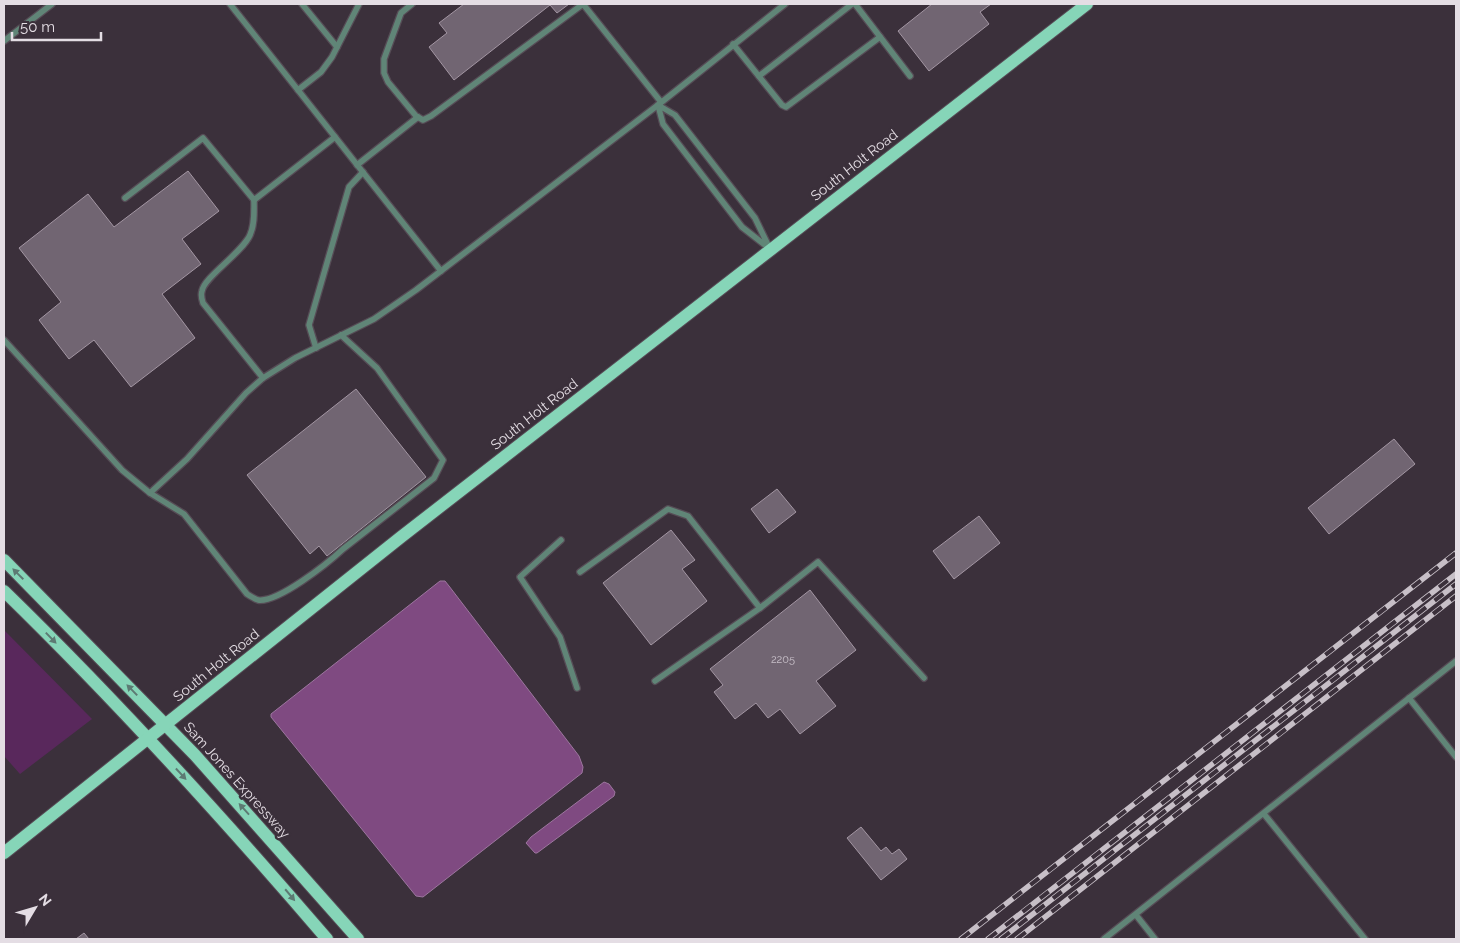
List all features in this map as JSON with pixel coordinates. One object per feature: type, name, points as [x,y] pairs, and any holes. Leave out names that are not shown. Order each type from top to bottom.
[{"type":"main road","name":"South Holt Road","points":[[4,853],[401,537],[1087,4]]},
{"type":"main road","name":"Sam Jones Expressway","points":[[4,560],[166,724],[358,939]]},
{"type":"main road","points":[[4,591],[148,739],[261,862],[327,939]]},
{"type":"lane","points":[[4,41],[52,4]]},
{"type":"lane","points":[[230,4],[441,271]]},
{"type":"lane","points":[[302,4],[337,47]]},
{"type":"lane","points":[[298,90],[321,72],[337,47],[359,4]]},
{"type":"lane","points":[[412,4],[401,13],[384,59],[384,73],[388,82],[416,116],[423,120],[583,4],[660,103],[675,115],[755,218],[770,249]]},
{"type":"lane","points":[[150,493],[187,459],[246,392],[263,378],[295,358],[374,319],[441,271],[660,103],[785,4]]},
{"type":"lane","points":[[759,76],[853,4],[910,76]]},
{"type":"lane","points":[[733,44],[782,105],[786,106],[880,37]]},
{"type":"lane","points":[[660,103],[663,124],[742,227],[770,249]]},
{"type":"lane","points":[[357,165],[418,117]]},
{"type":"lane","points":[[254,200],[335,137]]},
{"type":"lane","points":[[125,198],[202,138],[254,200],[255,214],[250,234],[242,248],[208,281],[202,290],[203,303],[263,378]]},
{"type":"lane","points":[[316,348],[309,325],[349,187],[363,172]]},
{"type":"lane","points":[[4,340],[122,470],[150,493],[184,514],[247,594],[258,600],[278,596],[330,562],[343,549],[434,478],[444,460],[377,368],[341,335]]},
{"type":"lane","points":[[580,572],[668,509],[688,516],[760,608]]},
{"type":"lane","points":[[561,540],[520,577],[560,637],[577,688]]},
{"type":"lane","points":[[655,681],[760,608],[818,562],[924,678]]},
{"type":"lane","points":[[1104,939],[1456,661]]},
{"type":"lane","points":[[1409,698],[1456,757]]},
{"type":"lane","points":[[1264,814],[1365,939]]},
{"type":"lane","points":[[1136,915],[1155,939]]},
{"type":"shaded area","points":[[440,581],[445,581],[449,586],[579,756],[583,767],[582,773],[423,897],[416,896],[271,717],[271,714]]},
{"type":"shaded area","points":[[4,630],[92,719],[20,774],[4,756]]},
{"type":"shaded area","points":[[604,782],[609,784],[615,792],[614,796],[537,853],[526,843],[531,837]]},
{"type":"building","points":[[464,4],[569,4],[557,13],[550,5],[454,80],[429,47],[447,33],[439,23]]},
{"type":"building","points":[[932,4],[991,4],[980,12],[989,24],[929,71],[898,31]]},
{"type":"building","points":[[188,171],[219,211],[182,239],[201,264],[162,294],[195,338],[131,387],[94,340],[69,359],[39,320],[61,302],[19,248],[88,194],[114,227]]},
{"type":"building","points":[[356,389],[426,477],[327,556],[319,546],[310,554],[247,475]]},
{"type":"building","points":[[1394,439],[1415,464],[1329,534],[1308,508]]},
{"type":"building","points":[[777,489],[796,512],[769,533],[751,509]]},
{"type":"building","points":[[979,516],[1000,543],[954,579],[933,551]]},
{"type":"building","points":[[671,530],[695,560],[682,569],[707,601],[651,645],[603,583]]},
{"type":"building","points":[[810,590],[856,650],[816,681],[836,706],[800,734],[780,709],[768,718],[756,703],[735,719],[714,692],[723,685],[710,669]]},
{"type":"building","points":[[861,827],[881,851],[886,847],[892,854],[899,849],[907,859],[881,880],[847,838]]},
{"type":"building","points":[[84,933],[89,939],[76,939]]},
{"type":"railway","points":[[961,939],[1456,553]]},
{"type":"railway","points":[[988,939],[1456,574]]},
{"type":"railway","points":[[1001,939],[1456,584]]},
{"type":"railway","points":[[1017,939],[1456,596]]}]
